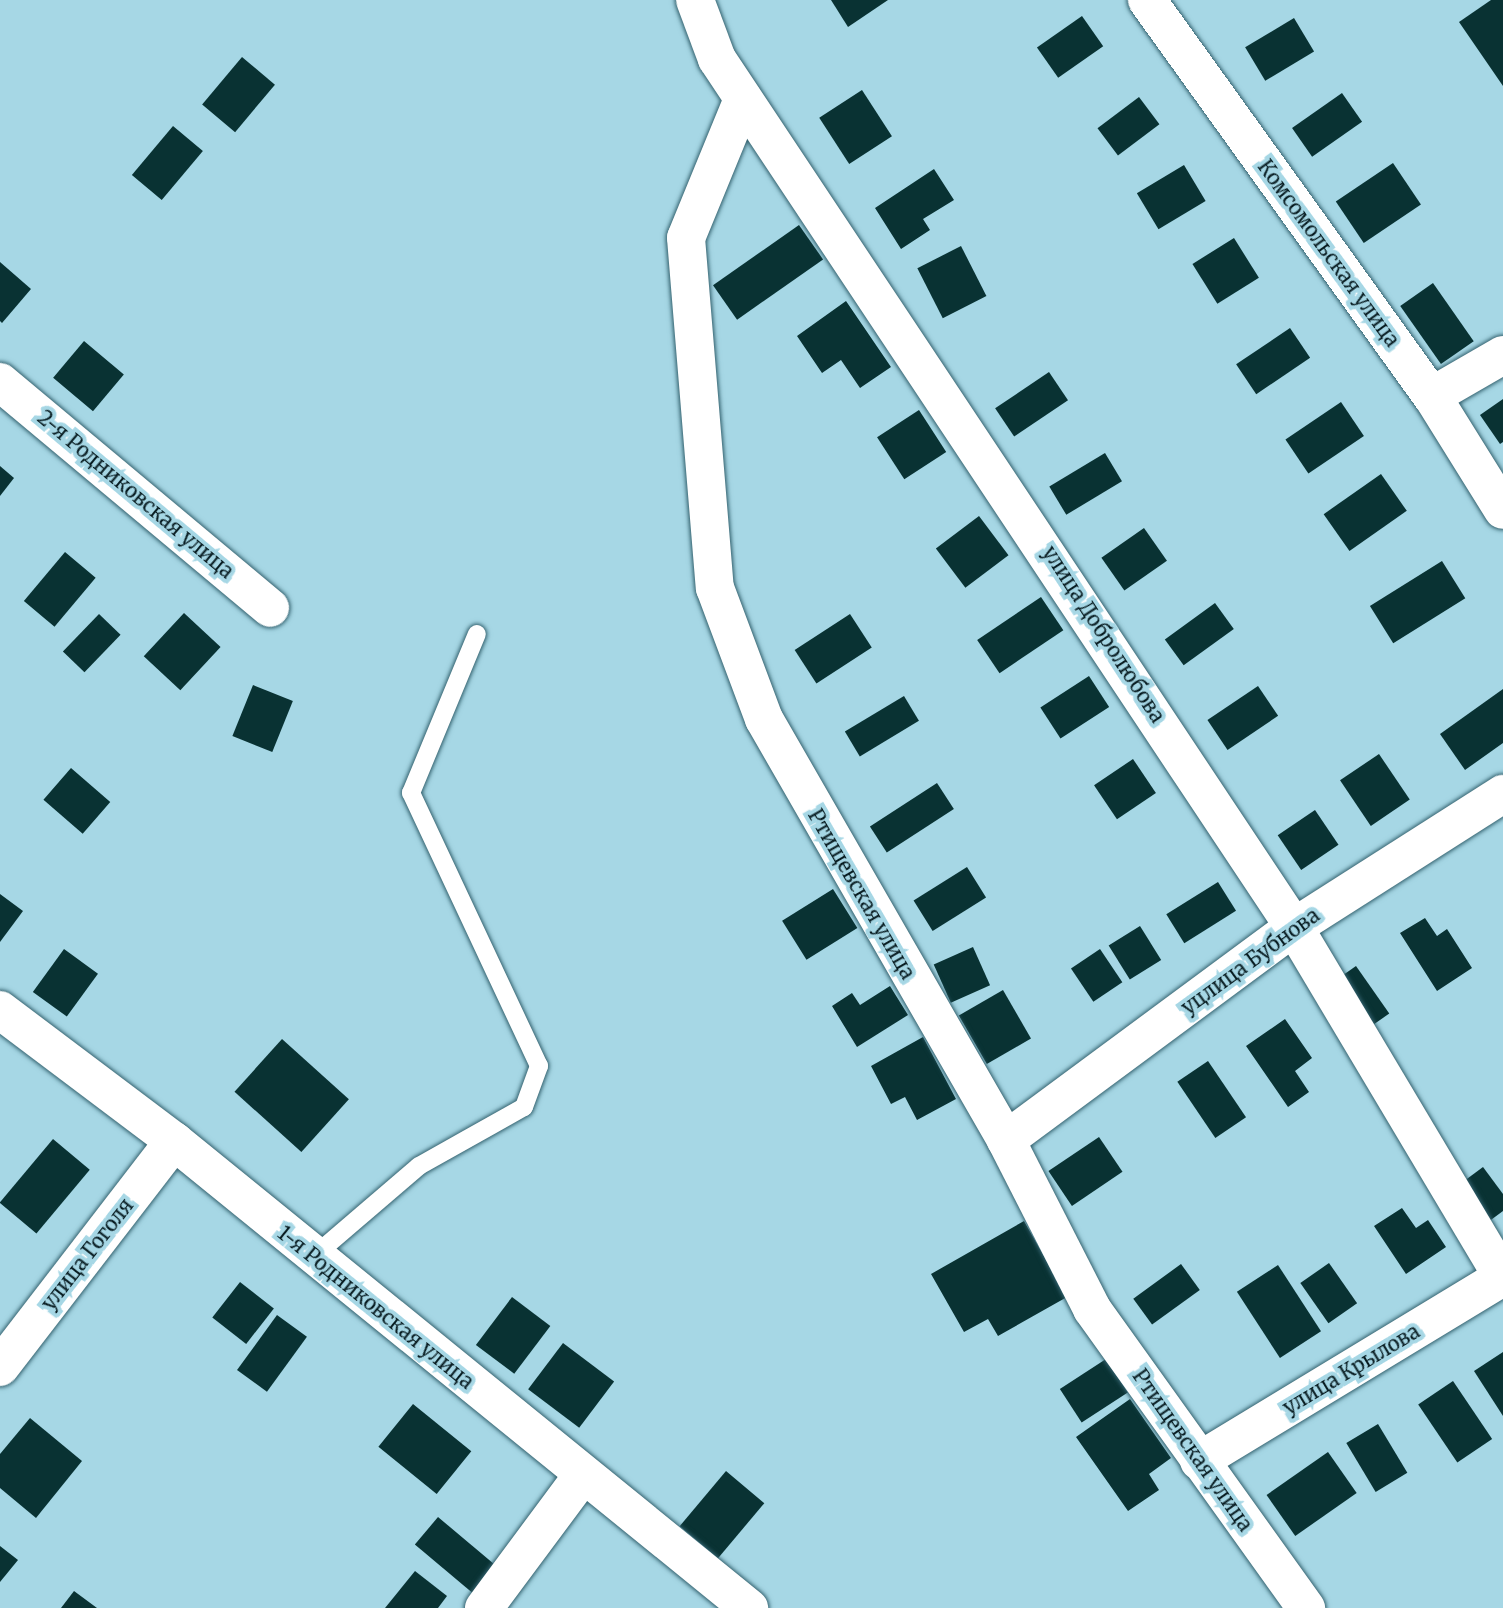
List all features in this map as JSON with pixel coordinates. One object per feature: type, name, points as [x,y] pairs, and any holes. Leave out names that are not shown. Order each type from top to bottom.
[{"type":"street","name":"улица Добролюбова","points":[[695,0],[717,59],[999,473],[1294,927],[1503,1277]]},
{"type":"street","name":"Комсомольская улица","points":[[1147,0],[1432,396],[1503,510]]},
{"type":"street","name":"Ртищевская улица","points":[[743,99],[686,238],[715,588],[764,719],[1006,1140],[1092,1309],[1306,1608]]},
{"type":"street","points":[[1432,396],[1503,355]]},
{"type":"street","name":"2-я Родниковская улица","points":[[0,382],[270,608]]},
{"type":"street","name":"уцлица Бубнова","points":[[1006,1140],[1294,927],[1503,794]]},
{"type":"street","name":"1-я Родниковская улица","points":[[0,1010],[174,1141],[582,1476],[749,1608]]},
{"type":"street","name":"улица Гоголя","points":[[0,1367],[174,1141]]},
{"type":"street","name":"улица Крылова","points":[[1199,1461],[1503,1277]]},
{"type":"street","points":[[484,1608],[582,1476]]},
{"type":"lane","points":[[314,1256],[419,1166],[524,1107],[539,1066],[411,793],[477,634]]},
{"type":"building","points":[[831,0],[888,0],[848,27]]},
{"type":"building","points":[[1491,0],[1503,0],[1503,86],[1459,22]]},
{"type":"building","points":[[1082,16],[1103,46],[1058,78],[1037,48]]},
{"type":"building","points":[[1294,18],[1314,51],[1265,81],[1245,47]]},
{"type":"building","points":[[242,57],[275,85],[235,132],[202,104]]},
{"type":"building","points":[[862,90],[892,136],[849,164],[819,118]]},
{"type":"building","points":[[1342,93],[1362,122],[1312,157],[1292,128]]},
{"type":"building","points":[[1139,97],[1159,124],[1118,155],[1097,128]]},
{"type":"building","points":[[173,126],[203,151],[162,200],[132,175]]},
{"type":"building","points":[[1393,163],[1421,204],[1364,243],[1336,202]]},
{"type":"building","points":[[1184,165],[1206,201],[1158,229],[1137,193]]},
{"type":"building","points":[[934,169],[954,200],[923,219],[930,230],[901,249],[875,208]]},
{"type":"building","points":[[799,225],[823,259],[737,320],[713,285]]},
{"type":"building","points":[[1234,238],[1259,278],[1217,304],[1192,264]]},
{"type":"building","points":[[961,246],[986,296],[943,318],[917,268]]},
{"type":"building","points":[[0,262],[31,289],[2,323],[0,321]]},
{"type":"building","points":[[1433,283],[1474,341],[1441,364],[1400,306]]},
{"type":"building","points":[[846,301],[891,367],[860,388],[841,360],[822,373],[797,336]]},
{"type":"building","points":[[1290,328],[1310,358],[1256,394],[1236,364]]},
{"type":"building","points":[[84,341],[124,374],[93,411],[53,378]]},
{"type":"building","points":[[1049,372],[1068,400],[1014,437],[995,408]]},
{"type":"building","points":[[1503,399],[1503,442],[1500,444],[1480,415]]},
{"type":"building","points":[[1341,402],[1364,436],[1308,473],[1285,439]]},
{"type":"building","points":[[919,410],[946,452],[904,479],[877,437]]},
{"type":"building","points":[[1105,453],[1122,481],[1066,515],[1049,486]]},
{"type":"building","points":[[0,466],[14,478],[0,496]]},
{"type":"building","points":[[1381,474],[1407,511],[1349,551],[1324,514]]},
{"type":"building","points":[[979,516],[1008,555],[965,588],[936,548]]},
{"type":"building","points":[[1144,528],[1167,561],[1124,591],[1101,558]]},
{"type":"building","points":[[65,552],[96,578],[55,627],[24,601]]},
{"type":"building","points":[[1442,561],[1465,598],[1393,643],[1370,606]]},
{"type":"building","points":[[1041,597],[1063,630],[1000,673],[977,640]]},
{"type":"building","points":[[1215,603],[1234,629],[1184,665],[1165,639]]},
{"type":"building","points":[[184,613],[221,647],[180,690],[144,656]]},
{"type":"building","points":[[99,614],[121,635],[84,672],[63,651]]},
{"type":"building","points":[[850,614],[872,648],[816,683],[795,650]]},
{"type":"building","points":[[1089,676],[1109,707],[1061,739],[1040,708]]},
{"type":"building","points":[[253,685],[293,701],[272,752],[232,736]]},
{"type":"building","points":[[1258,686],[1278,716],[1228,750],[1207,720]]},
{"type":"building","points":[[1503,689],[1503,743],[1465,770],[1440,734]]},
{"type":"building","points":[[904,696],[919,721],[860,756],[845,732]]},
{"type":"building","points":[[1379,754],[1410,800],[1371,826],[1340,780]]},
{"type":"building","points":[[1133,759],[1156,793],[1117,819],[1094,785]]},
{"type":"building","points":[[71,768],[110,802],[83,834],[43,800]]},
{"type":"building","points":[[937,783],[954,809],[887,853],[870,827]]},
{"type":"building","points":[[1315,810],[1338,845],[1301,870],[1278,835]]},
{"type":"building","points":[[967,867],[986,898],[933,931],[914,900]]},
{"type":"building","points":[[1218,882],[1236,911],[1184,943],[1166,914]]},
{"type":"building","points":[[833,889],[857,928],[806,960],[782,921]]},
{"type":"building","points":[[0,894],[23,911],[0,942]]},
{"type":"building","points":[[1425,918],[1437,936],[1447,929],[1472,968],[1437,991],[1400,933]]},
{"type":"building","points":[[1140,926],[1161,960],[1130,980],[1109,946]]},
{"type":"building","points":[[973,947],[990,985],[951,1003],[934,964]]},
{"type":"building","points":[[64,949],[98,974],[67,1017],[33,992]]},
{"type":"building","points":[[1100,949],[1122,982],[1093,1002],[1071,969]]},
{"type":"building","points":[[1356,966],[1389,1014],[1359,1035],[1326,987]]},
{"type":"building","points":[[890,986],[908,1015],[857,1047],[832,1006],[852,993],[860,1005]]},
{"type":"building","points":[[1003,990],[1031,1038],[987,1064],[959,1015]]},
{"type":"building","points":[[1285,1019],[1312,1058],[1295,1071],[1309,1092],[1288,1107],[1246,1046]]},
{"type":"building","points":[[923,1037],[956,1099],[917,1120],[905,1097],[891,1104],[871,1066]]},
{"type":"building","points":[[282,1039],[349,1099],[301,1152],[234,1092]]},
{"type":"building","points":[[1208,1061],[1246,1117],[1215,1138],[1177,1082]]},
{"type":"building","points":[[1099,1137],[1122,1172],[1072,1206],[1048,1171]]},
{"type":"building","points":[[53,1139],[90,1170],[36,1233],[0,1202]]},
{"type":"building","points":[[1483,1167],[1503,1194],[1503,1211],[1480,1228],[1452,1190]]},
{"type":"building","points":[[1402,1208],[1416,1228],[1428,1220],[1446,1247],[1406,1274],[1374,1226]]},
{"type":"building","points":[[1024,1221],[1067,1297],[998,1336],[988,1319],[964,1332],[931,1274]]},
{"type":"building","points":[[1329,1263],[1357,1303],[1328,1323],[1300,1283]]},
{"type":"building","points":[[1181,1264],[1200,1290],[1152,1325],[1133,1299]]},
{"type":"building","points":[[1278,1265],[1321,1331],[1280,1358],[1237,1292]]},
{"type":"building","points":[[240,1282],[274,1308],[246,1344],[212,1317]]},
{"type":"building","points":[[512,1297],[550,1326],[514,1374],[476,1345]]},
{"type":"building","points":[[277,1315],[307,1337],[267,1392],[237,1370]]},
{"type":"building","points":[[563,1343],[614,1382],[579,1428],[528,1389]]},
{"type":"building","points":[[1503,1352],[1503,1416],[1474,1371]]},
{"type":"building","points":[[1106,1359],[1128,1393],[1082,1423],[1060,1389]]},
{"type":"building","points":[[1453,1381],[1492,1439],[1457,1463],[1418,1404]]},
{"type":"building","points":[[1130,1399],[1171,1458],[1149,1474],[1159,1490],[1128,1511],[1076,1437]]},
{"type":"building","points":[[413,1404],[471,1451],[437,1494],[378,1447]]},
{"type":"building","points":[[30,1418],[82,1461],[36,1518],[0,1488],[0,1454]]},
{"type":"building","points":[[1378,1424],[1407,1473],[1376,1492],[1346,1443]]},
{"type":"building","points":[[1328,1452],[1357,1493],[1295,1536],[1267,1495]]},
{"type":"building","points":[[726,1471],[764,1503],[718,1558],[680,1526]]},
{"type":"building","points":[[438,1517],[495,1565],[472,1593],[415,1545]]},
{"type":"building","points":[[0,1546],[18,1560],[0,1582]]},
{"type":"building","points":[[415,1571],[447,1596],[438,1608],[385,1608]]},
{"type":"building","points":[[74,1591],[97,1608],[61,1608]]}]
